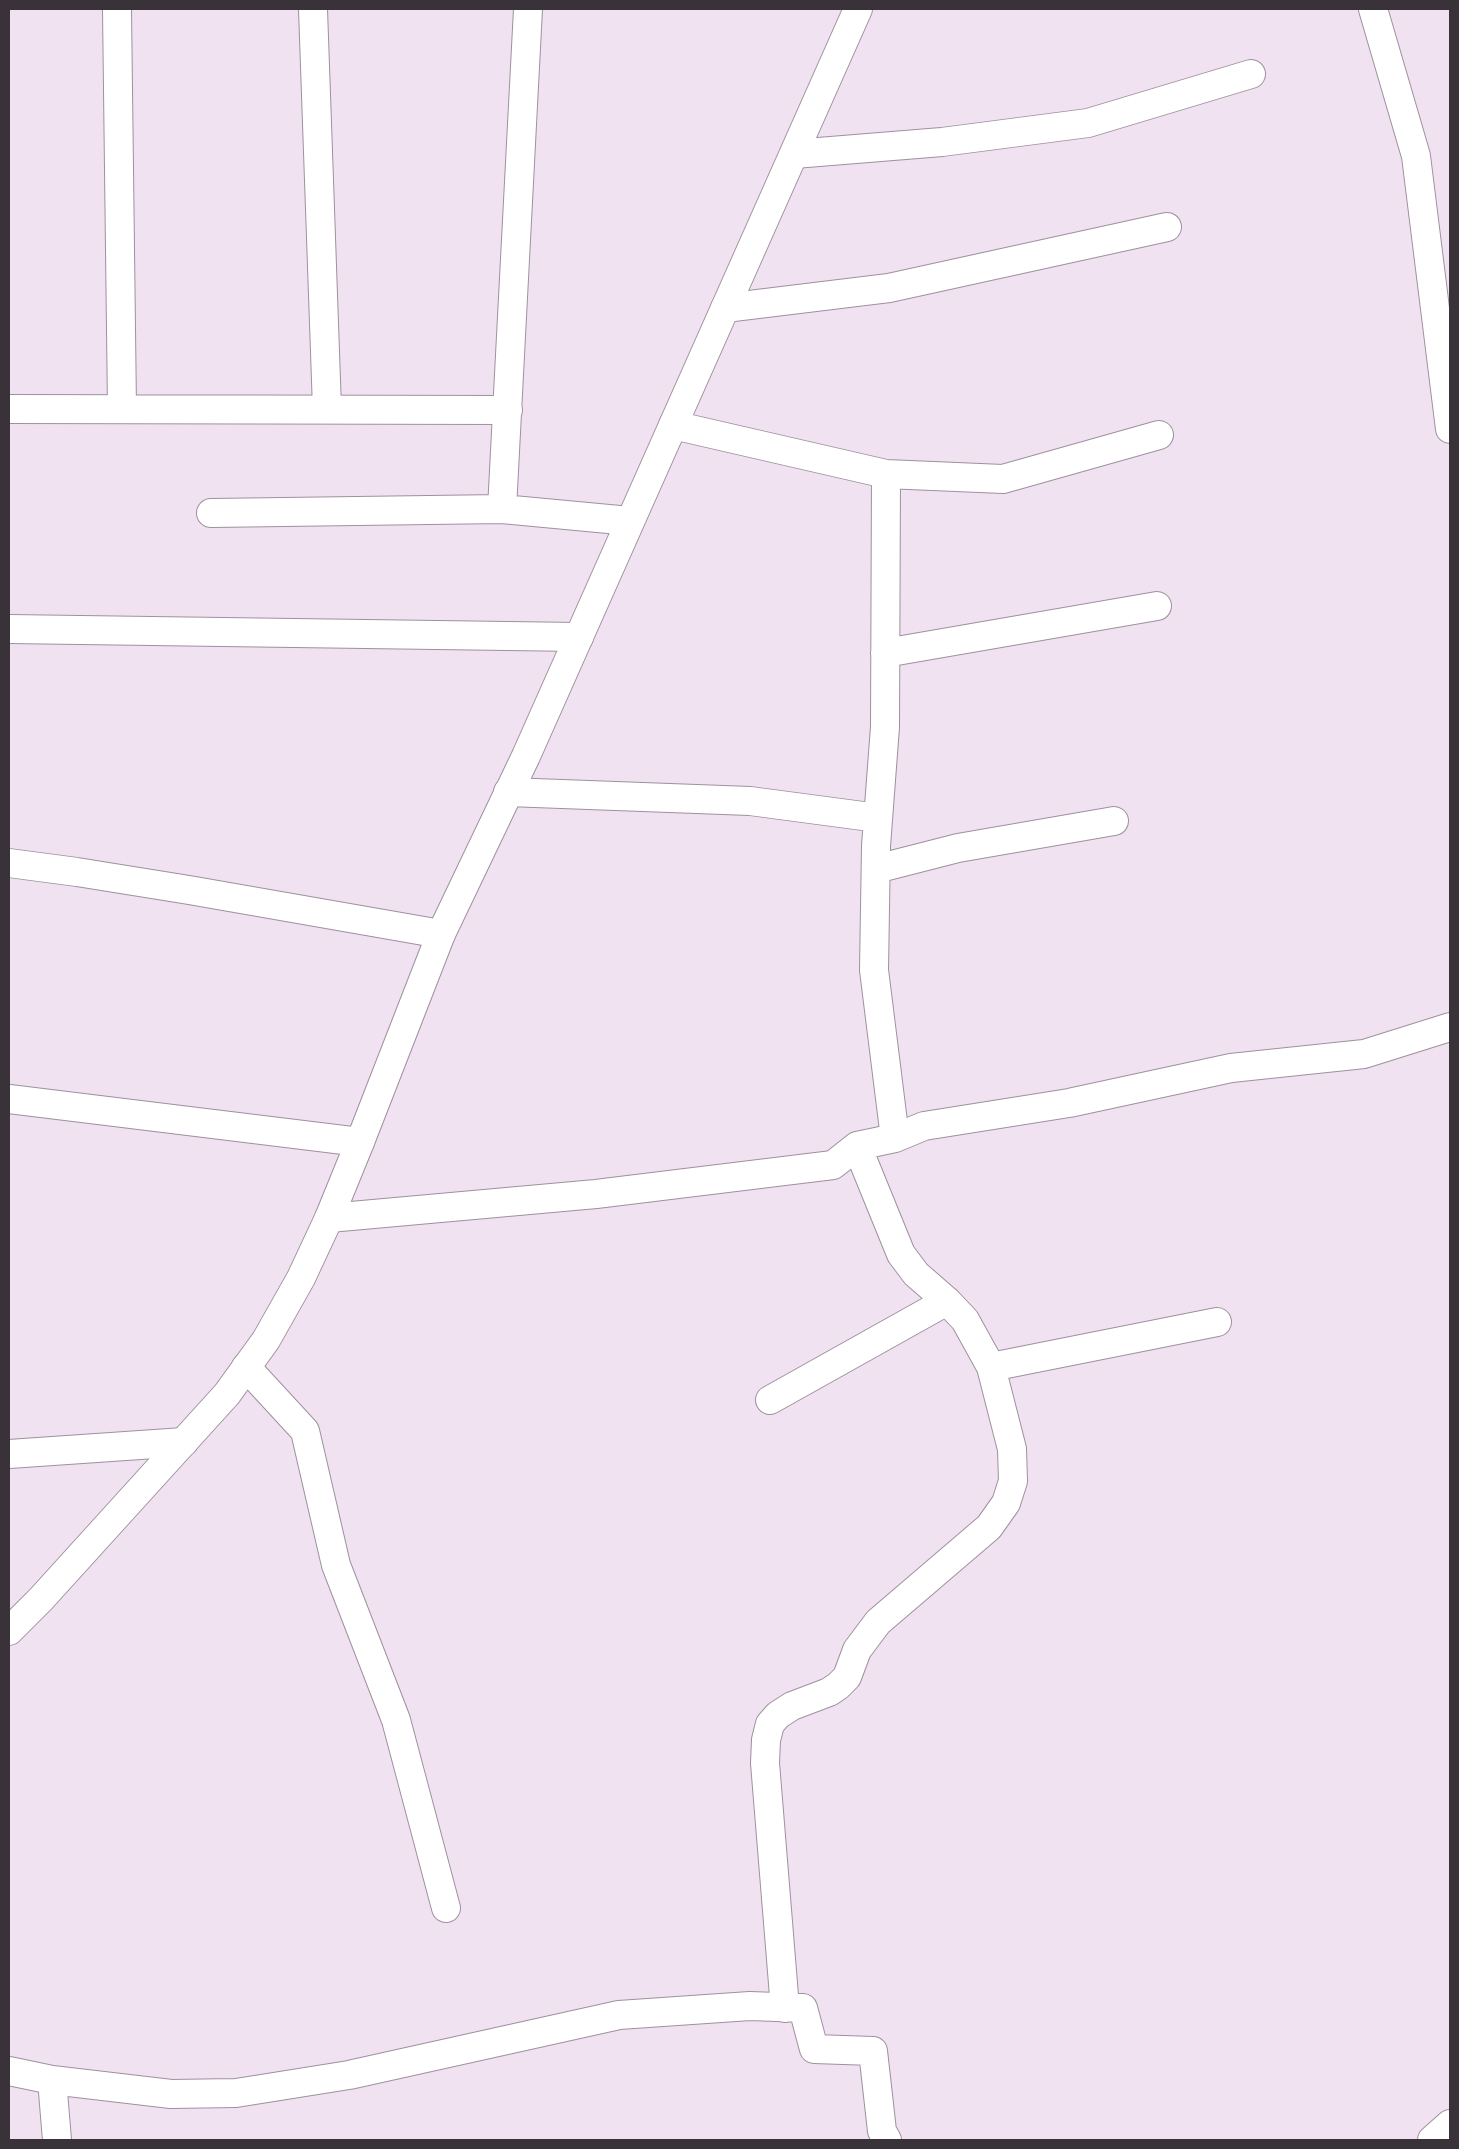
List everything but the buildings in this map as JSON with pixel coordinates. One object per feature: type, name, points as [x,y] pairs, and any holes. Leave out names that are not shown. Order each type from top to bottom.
[{"type":"street","points":[[117,9],[122,409]]},
{"type":"street","points":[[313,9],[327,409]]},
{"type":"street","points":[[502,509],[528,9]]},
{"type":"street","points":[[1373,9],[1416,156],[1450,420]]},
{"type":"street","points":[[9,1631],[48,1592],[227,1394],[266,1340],[301,1278],[329,1218],[360,1142],[441,934],[579,637],[724,308],[860,10]]},
{"type":"street","points":[[794,154],[942,142],[1088,123],[1251,74]]},
{"type":"street","points":[[724,308],[890,288],[1167,227]]},
{"type":"street","points":[[9,408],[508,410]]},
{"type":"street","points":[[673,425],[886,474],[1002,479],[1159,434]]},
{"type":"street","points":[[886,474],[885,727],[878,818],[874,970],[894,1138]]},
{"type":"street","points":[[212,512],[502,509],[630,522]]},
{"type":"street","points":[[885,653],[1157,606]]},
{"type":"street","points":[[9,629],[579,637]]},
{"type":"street","points":[[508,792],[750,801],[878,818]]},
{"type":"street","points":[[876,870],[907,860],[958,848],[1114,821]]},
{"type":"street","points":[[9,863],[161,885],[441,934]]},
{"type":"street","points":[[329,1218],[596,1194],[833,1165],[857,1146],[894,1138],[924,1126],[1069,1103],[1231,1068],[1364,1054],[1450,1027]]},
{"type":"street","points":[[9,1099],[360,1142]]},
{"type":"street","points":[[785,2008],[766,1763],[766,1740],[770,1724],[778,1715],[792,1706],[829,1692],[838,1686],[846,1677],[857,1650],[878,1622],[989,1527],[1006,1503],[1013,1481],[1012,1449],[991,1367],[965,1320],[947,1301],[916,1274],[901,1254],[857,1146]]},
{"type":"street","points":[[770,1400],[947,1301]]},
{"type":"street","points":[[991,1367],[1217,1322]]},
{"type":"street","points":[[246,1367],[305,1431],[336,1565],[396,1720],[446,1908]]},
{"type":"street","points":[[9,1454],[184,1442]]},
{"type":"street","points":[[9,2071],[52,2080],[171,2094],[236,2093],[349,2075],[619,2015],[750,2006],[803,2008],[814,2049],[873,2051],[882,2131],[887,2140]]},
{"type":"street","points":[[52,2080],[57,2140]]},
{"type":"street","points":[[1432,2140],[1450,2124]]}]
